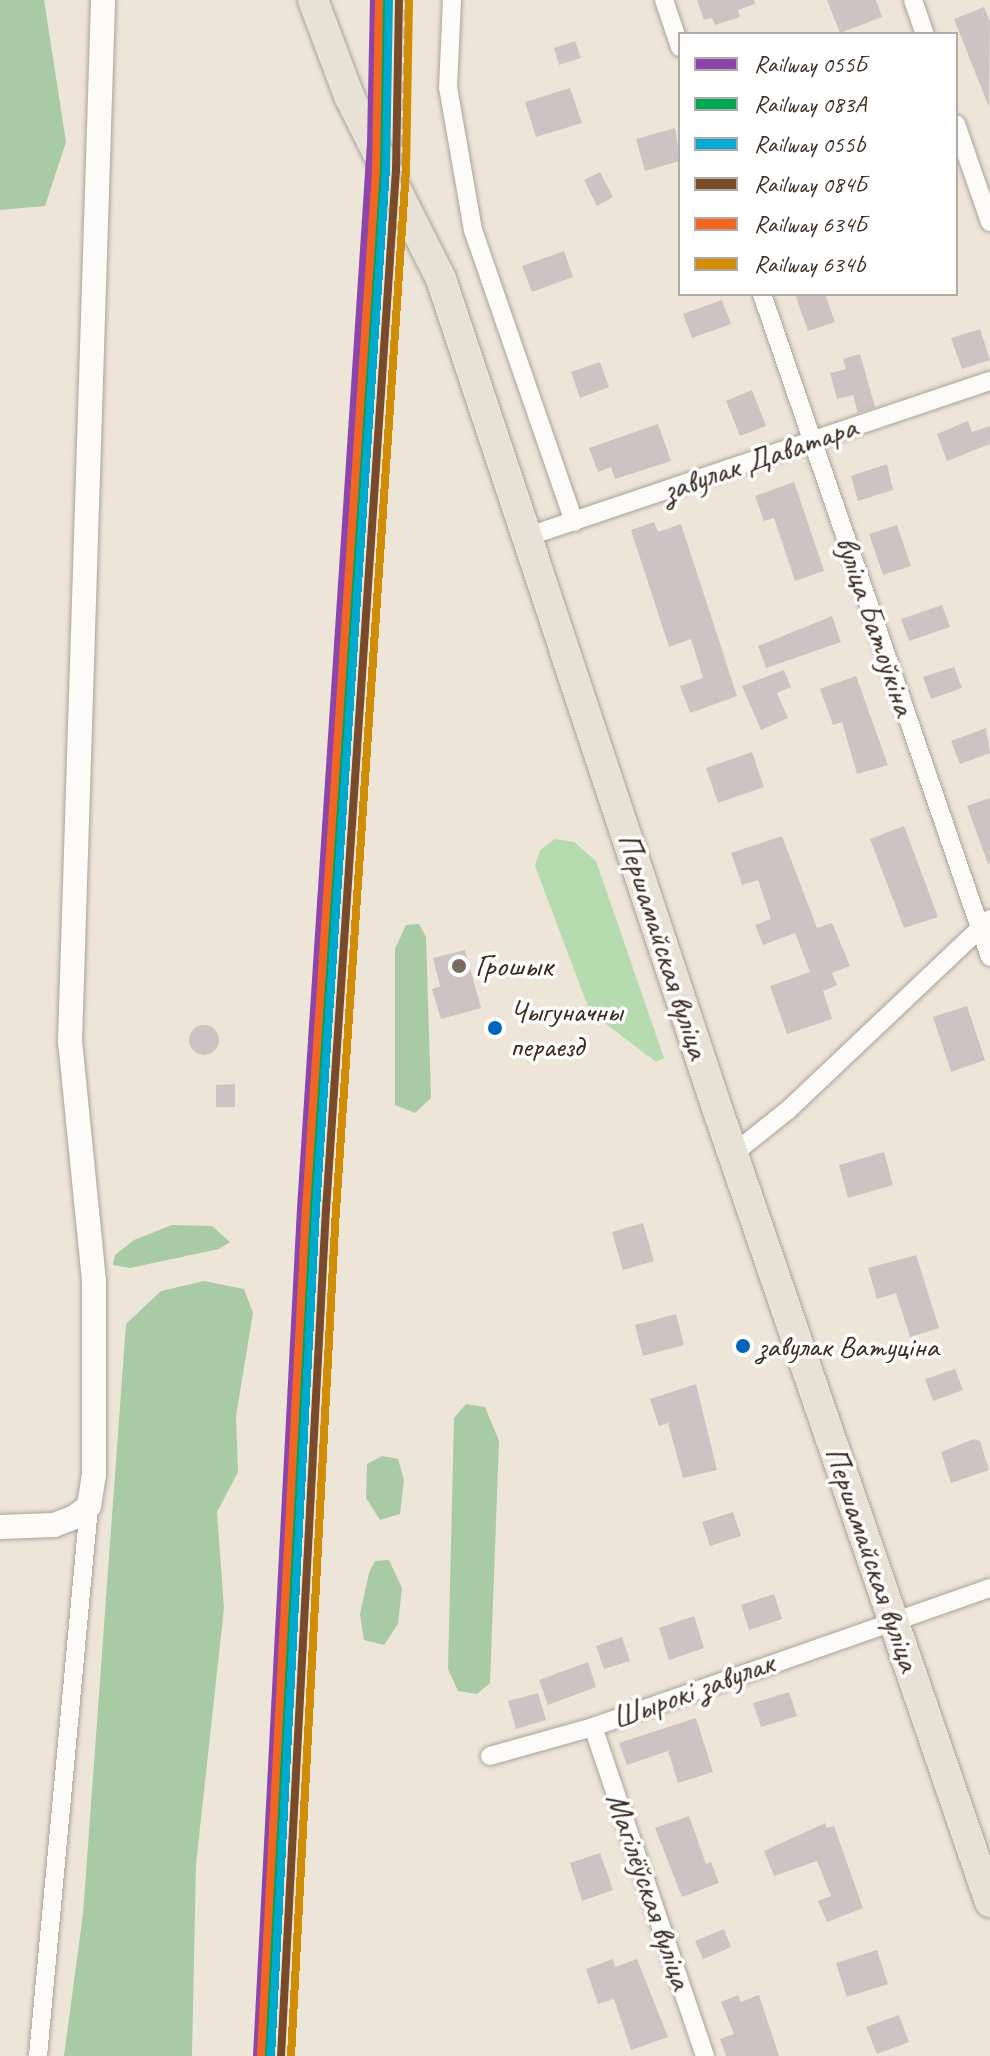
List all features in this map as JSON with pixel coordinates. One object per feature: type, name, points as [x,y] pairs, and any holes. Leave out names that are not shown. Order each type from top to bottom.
[{"type":"main road","name":"Першамайская вуліца","points":[[313,0],[349,96],[441,279],[733,1154],[990,1902]]},
{"type":"street","points":[[38,2056],[97,1397],[94,1281],[70,1041],[103,0]]},
{"type":"street","points":[[452,0],[448,87],[473,230],[574,522]]},
{"type":"street","points":[[664,0],[678,41]]},
{"type":"street","points":[[913,0],[924,32]]},
{"type":"street","points":[[958,130],[990,222]]},
{"type":"street","name":"вуліца Батоўкіна","points":[[763,296],[985,924],[990,957]]},
{"type":"street","name":"завулак Даватара","points":[[529,536],[990,381]]},
{"type":"street","points":[[733,1154],[788,1110],[985,924]]},
{"type":"street","points":[[0,1527],[54,1525],[89,1506]]},
{"type":"street","name":"Шырокі завулак","points":[[490,1756],[593,1727],[990,1588]]},
{"type":"street","name":"Магілёўская вуліца","points":[[593,1727],[705,2056]]},
{"type":"green space","points":[[0,0],[44,0],[66,142],[45,206],[0,210]]},
{"type":"green space","points":[[555,839],[574,842],[596,861],[664,1058],[656,1062],[590,1012],[535,866],[540,850]]},
{"type":"green space","points":[[419,924],[426,937],[431,1098],[415,1113],[395,1105],[395,949],[406,925]]},
{"type":"green space","points":[[172,1225],[212,1226],[230,1242],[219,1249],[130,1268],[113,1265],[115,1255],[134,1240]]},
{"type":"green space","points":[[204,1281],[244,1289],[253,1313],[236,1416],[238,1472],[217,1512],[224,1608],[196,1864],[192,2056],[64,2056],[83,1914],[126,1324],[161,1291]]},
{"type":"green space","points":[[466,1404],[485,1407],[499,1441],[490,1683],[477,1694],[458,1691],[448,1669],[454,1418]]},
{"type":"green space","points":[[382,1456],[398,1459],[404,1480],[400,1514],[380,1520],[366,1498],[367,1464]]},
{"type":"green space","points":[[389,1560],[402,1588],[398,1624],[384,1645],[364,1640],[360,1614],[369,1573],[375,1561]]},
{"type":"building","points":[[697,0],[754,0],[755,4],[738,10],[740,17],[715,25],[712,18],[704,20]]},
{"type":"building","points":[[827,0],[876,0],[882,17],[840,32]]},
{"type":"building","points":[[984,7],[990,21],[989,107],[954,19]]},
{"type":"building","points":[[575,41],[581,58],[559,65],[554,48]]},
{"type":"building","points":[[570,88],[582,123],[536,137],[525,102]]},
{"type":"building","points":[[675,128],[678,162],[645,171],[636,139]]},
{"type":"building","points":[[600,172],[613,197],[597,206],[584,180]]},
{"type":"building","points":[[564,251],[573,277],[532,292],[522,266]]},
{"type":"building","points":[[796,296],[826,296],[835,322],[808,331]]},
{"type":"building","points":[[722,300],[731,324],[692,338],[683,314]]},
{"type":"building","points":[[980,329],[990,360],[962,369],[951,338]]},
{"type":"building","points":[[860,354],[875,407],[858,413],[853,395],[837,399],[830,373],[846,369],[843,359]]},
{"type":"building","points":[[600,362],[609,387],[580,398],[571,372]]},
{"type":"building","points":[[752,390],[766,426],[740,436],[726,401]]},
{"type":"building","points":[[968,421],[972,432],[990,426],[990,444],[947,461],[937,434]]},
{"type":"building","points":[[658,424],[671,461],[615,479],[611,467],[598,472],[589,448]]},
{"type":"building","points":[[887,464],[893,490],[858,501],[851,476]]},
{"type":"building","points":[[794,482],[824,571],[795,581],[774,518],[764,521],[755,496]]},
{"type":"building","points":[[654,522],[658,532],[681,524],[737,696],[690,713],[680,686],[703,678],[691,639],[669,647],[631,530]]},
{"type":"building","points":[[897,525],[911,566],[883,575],[869,534]]},
{"type":"building","points":[[942,605],[950,627],[909,641],[901,619]]},
{"type":"building","points":[[832,616],[841,642],[766,668],[758,646]]},
{"type":"building","points":[[954,667],[962,688],[931,699],[923,677]]},
{"type":"building","points":[[784,670],[791,687],[777,693],[788,718],[761,730],[742,686]]},
{"type":"building","points":[[856,676],[888,765],[857,774],[842,722],[833,725],[820,689]]},
{"type":"building","points":[[986,728],[990,753],[960,764],[951,741]]},
{"type":"building","points":[[752,752],[764,787],[718,803],[706,768]]},
{"type":"building","points":[[990,798],[990,863],[988,864],[967,806]]},
{"type":"building","points":[[904,826],[938,917],[904,928],[870,839]]},
{"type":"building","points":[[782,836],[817,928],[832,923],[850,966],[832,973],[837,985],[823,991],[832,1019],[787,1034],[770,986],[810,972],[795,933],[763,945],[755,925],[771,919],[758,880],[742,885],[731,853]]},
{"type":"building","points":[[465,950],[481,1008],[441,1019],[432,989],[440,986],[433,958]]},
{"type":"building","points":[[967,1006],[985,1060],[951,1072],[933,1017]]},
{"type":"building","points":[[204,1025],[210,1026],[218,1034],[218,1046],[210,1054],[204,1055],[198,1054],[190,1046],[189,1040],[190,1034],[198,1026]]},
{"type":"building","points":[[235,1084],[235,1107],[216,1107],[216,1085]]},
{"type":"building","points":[[884,1152],[893,1185],[848,1198],[839,1165]]},
{"type":"building","points":[[643,1223],[654,1261],[623,1270],[612,1232]]},
{"type":"building","points":[[916,1255],[939,1328],[910,1337],[896,1293],[877,1299],[868,1268]]},
{"type":"building","points":[[676,1314],[684,1345],[643,1356],[635,1325]]},
{"type":"building","points":[[955,1369],[963,1390],[933,1401],[925,1379]]},
{"type":"building","points":[[696,1384],[717,1470],[683,1478],[668,1423],[659,1426],[650,1399]]},
{"type":"building","points":[[974,1439],[980,1441],[989,1470],[951,1483],[941,1452]]},
{"type":"building","points":[[733,1512],[741,1536],[710,1546],[702,1522]]},
{"type":"building","points":[[774,1594],[782,1619],[749,1630],[741,1605]]},
{"type":"building","points":[[694,1616],[704,1648],[669,1660],[659,1628]]},
{"type":"building","points":[[622,1637],[630,1661],[604,1669],[596,1646]]},
{"type":"building","points":[[588,1662],[596,1687],[548,1705],[539,1680]]},
{"type":"building","points":[[789,1692],[797,1716],[761,1727],[753,1703]]},
{"type":"building","points":[[538,1693],[546,1720],[516,1729],[508,1701]]},
{"type":"building","points":[[696,1718],[713,1772],[678,1783],[668,1751],[627,1765],[619,1743]]},
{"type":"building","points":[[689,1816],[706,1864],[711,1862],[719,1883],[682,1897],[655,1828]]},
{"type":"building","points":[[825,1823],[827,1828],[834,1826],[863,1908],[827,1922],[818,1901],[831,1896],[817,1861],[774,1876],[764,1851]]},
{"type":"building","points":[[600,1853],[613,1890],[582,1901],[570,1863]]},
{"type":"building","points":[[724,1929],[731,1947],[703,1959],[695,1941]]},
{"type":"building","points":[[877,1950],[888,1984],[847,1997],[836,1963]]},
{"type":"building","points":[[613,1959],[615,1967],[637,1959],[668,2037],[631,2050],[614,1999],[598,2004],[586,1969]]},
{"type":"building","points":[[738,1995],[741,2002],[759,1995],[779,2056],[726,2056],[720,2039],[734,2034],[721,2002]]},
{"type":"building","points":[[899,2015],[909,2042],[877,2054],[866,2027]]},
{"type":"railway","points":[[290,2056],[332,1261],[403,201],[407,0]]},
{"type":"rail line","name":"055Б","points":[[257,2056],[301,1208],[371,143],[374,0]]},
{"type":"rail line","name":"634Б","points":[[261,2055],[306,1208],[376,170],[379,0]]},
{"type":"rail line","name":"083А","points":[[267,2056],[311,1209],[381,144],[384,0]]},
{"type":"rail line","name":"055Ь","points":[[271,2056],[316,1209],[386,170],[389,0]]},
{"type":"rail line","name":"084Б","points":[[281,2056],[326,1210],[396,171],[399,0]]},
{"type":"rail line","name":"634Ь","points":[[291,2056],[336,1210],[406,171],[409,0]]},
{"type":"place","name":"Грошык","points":[[459,966]]},
{"type":"place","name":"Чыгуначны пераезд","points":[[495,1028]]},
{"type":"place","name":"завулак Ватуціна","points":[[743,1346]]}]
